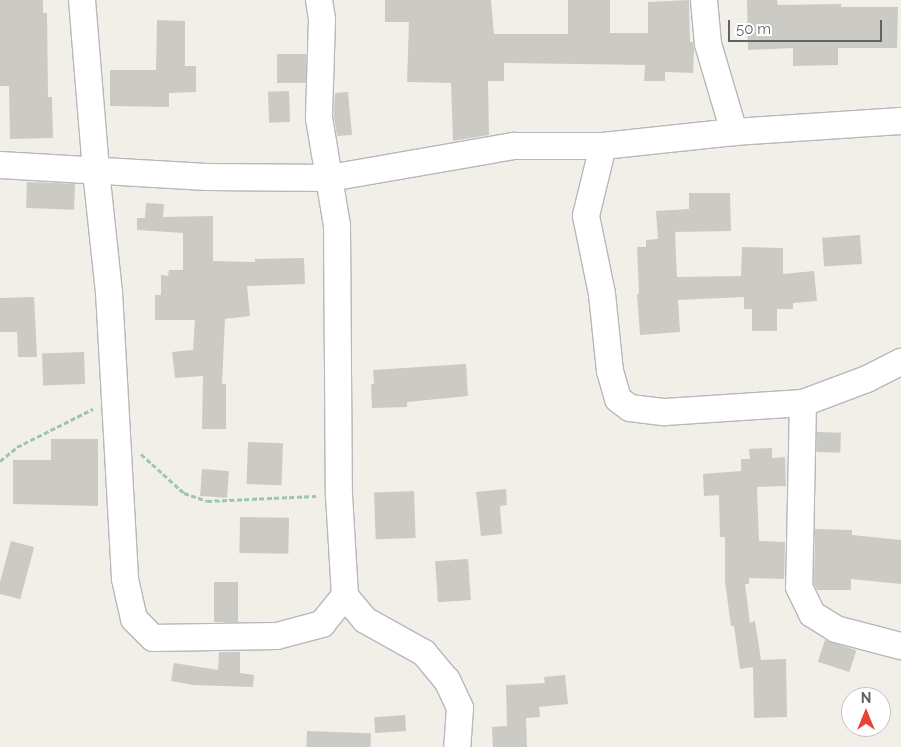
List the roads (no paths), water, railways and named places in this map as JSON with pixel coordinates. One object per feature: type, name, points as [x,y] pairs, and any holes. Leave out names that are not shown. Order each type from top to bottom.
[{"type":"street","points":[[82,0],[96,171],[109,292],[125,579],[134,619],[153,638],[277,636],[322,624],[345,596]]},
{"type":"street","points":[[319,0],[322,20],[319,118],[337,226],[339,496],[345,596],[366,620],[424,652],[448,680],[460,708],[457,747]]},
{"type":"street","points":[[704,0],[708,44],[734,132]]},
{"type":"street","points":[[0,165],[207,177],[330,178],[514,146],[603,146],[734,132],[901,121]]},
{"type":"street","points":[[603,146],[586,216],[602,294],[610,371],[618,399],[630,408],[665,412],[803,404],[867,379],[901,362]]},
{"type":"street","points":[[803,404],[799,588],[812,614],[836,629],[901,646]]}]
